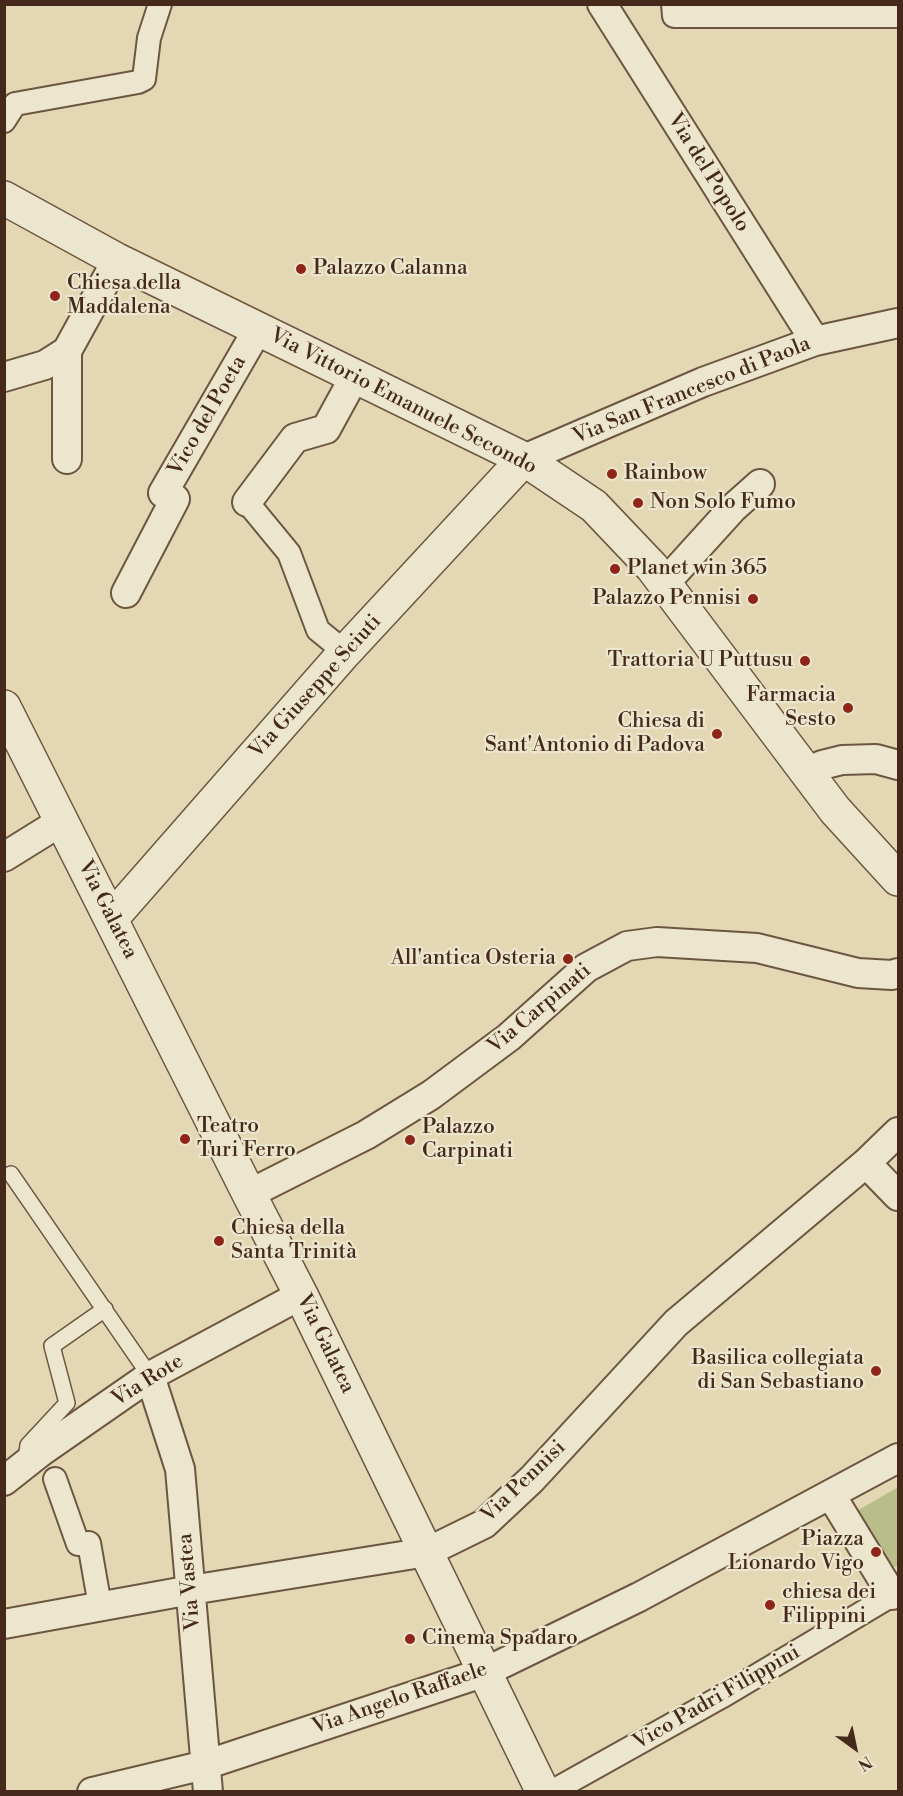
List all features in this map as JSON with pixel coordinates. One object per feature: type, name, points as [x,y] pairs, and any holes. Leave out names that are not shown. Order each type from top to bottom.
[{"type":"street","points":[[4,121],[15,104],[138,82],[144,79],[149,38],[160,4]]},
{"type":"street","name":"Via del Popolo","points":[[602,4],[815,341]]},
{"type":"street","points":[[673,4],[674,16],[898,16]]},
{"type":"street","name":"Via Vittorio Emanuele Secondo","points":[[4,198],[117,260],[524,459],[594,506],[652,567],[835,810],[898,879]]},
{"type":"street","points":[[4,377],[45,365],[67,351],[117,260]]},
{"type":"street","name":"Via San Francesco di Paola","points":[[524,459],[703,382],[815,341],[898,323]]},
{"type":"street","name":"Vico del Poeta","points":[[126,593],[175,499],[163,493],[258,329]]},
{"type":"street","points":[[67,351],[67,459]]},
{"type":"street","points":[[345,652],[318,630],[289,553],[247,502],[295,438],[326,429],[355,376]]},
{"type":"street","name":"Via Giuseppe Sciuti","points":[[112,918],[345,652],[524,459]]},
{"type":"street","points":[[665,584],[733,508],[760,484]]},
{"type":"street","name":"Via Galatea","points":[[4,707],[301,1295],[543,1791]]},
{"type":"street","points":[[809,773],[822,765],[842,760],[887,762]]},
{"type":"street","points":[[4,857],[62,821]]},
{"type":"street","name":"Via Carpinati","points":[[249,1194],[366,1135],[430,1095],[509,1037],[586,968],[627,946],[657,942],[757,948],[858,973],[892,975],[898,973]]},
{"type":"street","name":"Via Pennisi","points":[[4,1624],[191,1590],[427,1552],[484,1524],[532,1479],[676,1323],[866,1164],[898,1132]]},
{"type":"street","points":[[866,1164],[898,1196]]},
{"type":"street","name":"Via Rote","points":[[15,1473],[150,1376],[301,1295]]},
{"type":"street","name":"Via Vastea","points":[[150,1376],[180,1469],[207,1778]]},
{"type":"street","name":"Via Angelo Raffaele","points":[[92,1791],[207,1778],[485,1672],[639,1597],[898,1458]]},
{"type":"street","points":[[55,1479],[78,1544],[89,1543],[100,1606]]},
{"type":"street","points":[[826,1498],[894,1599]]},
{"type":"street","name":"Vico Padri Filippini","points":[[551,1791],[894,1599]]},
{"type":"lane","points":[[11,1174],[150,1376]]},
{"type":"lane","points":[[15,1473],[28,1445],[67,1403],[52,1346],[105,1309]]},
{"type":"green space","points":[[898,1487],[898,1565],[891,1569],[857,1511]]},
{"type":"place","name":"Palazzo Calanna","points":[[301,269]]},
{"type":"place","name":"Chiesa della Maddalena","points":[[55,296]]},
{"type":"place","name":"Rainbow","points":[[612,474]]},
{"type":"place","name":"Non Solo Fumo","points":[[638,503]]},
{"type":"place","name":"Planet win 365","points":[[615,569]]},
{"type":"place","name":"Palazzo Pennisi","points":[[753,599]]},
{"type":"place","name":"Trattoria U Puttusu","points":[[805,661]]},
{"type":"place","name":"Farmacia Sesto","points":[[848,708]]},
{"type":"place","name":"Chiesa di Sant'Antonio di Padova","points":[[717,734]]},
{"type":"place","name":"All'antica Osteria","points":[[568,959]]},
{"type":"place","name":"Teatro Turi Ferro","points":[[185,1139]]},
{"type":"place","name":"Palazzo Carpinati","points":[[410,1140]]},
{"type":"place","name":"Chiesa della Santa Trinità","points":[[219,1241]]},
{"type":"place","name":"Basilica collegiata di San Sebastiano","points":[[876,1371]]},
{"type":"place","name":"Piazza Lionardo Vigo","points":[[876,1552]]},
{"type":"place","name":"chiesa dei Filippini","points":[[770,1605]]},
{"type":"place","name":"Cinema Spadaro","points":[[410,1639]]}]
